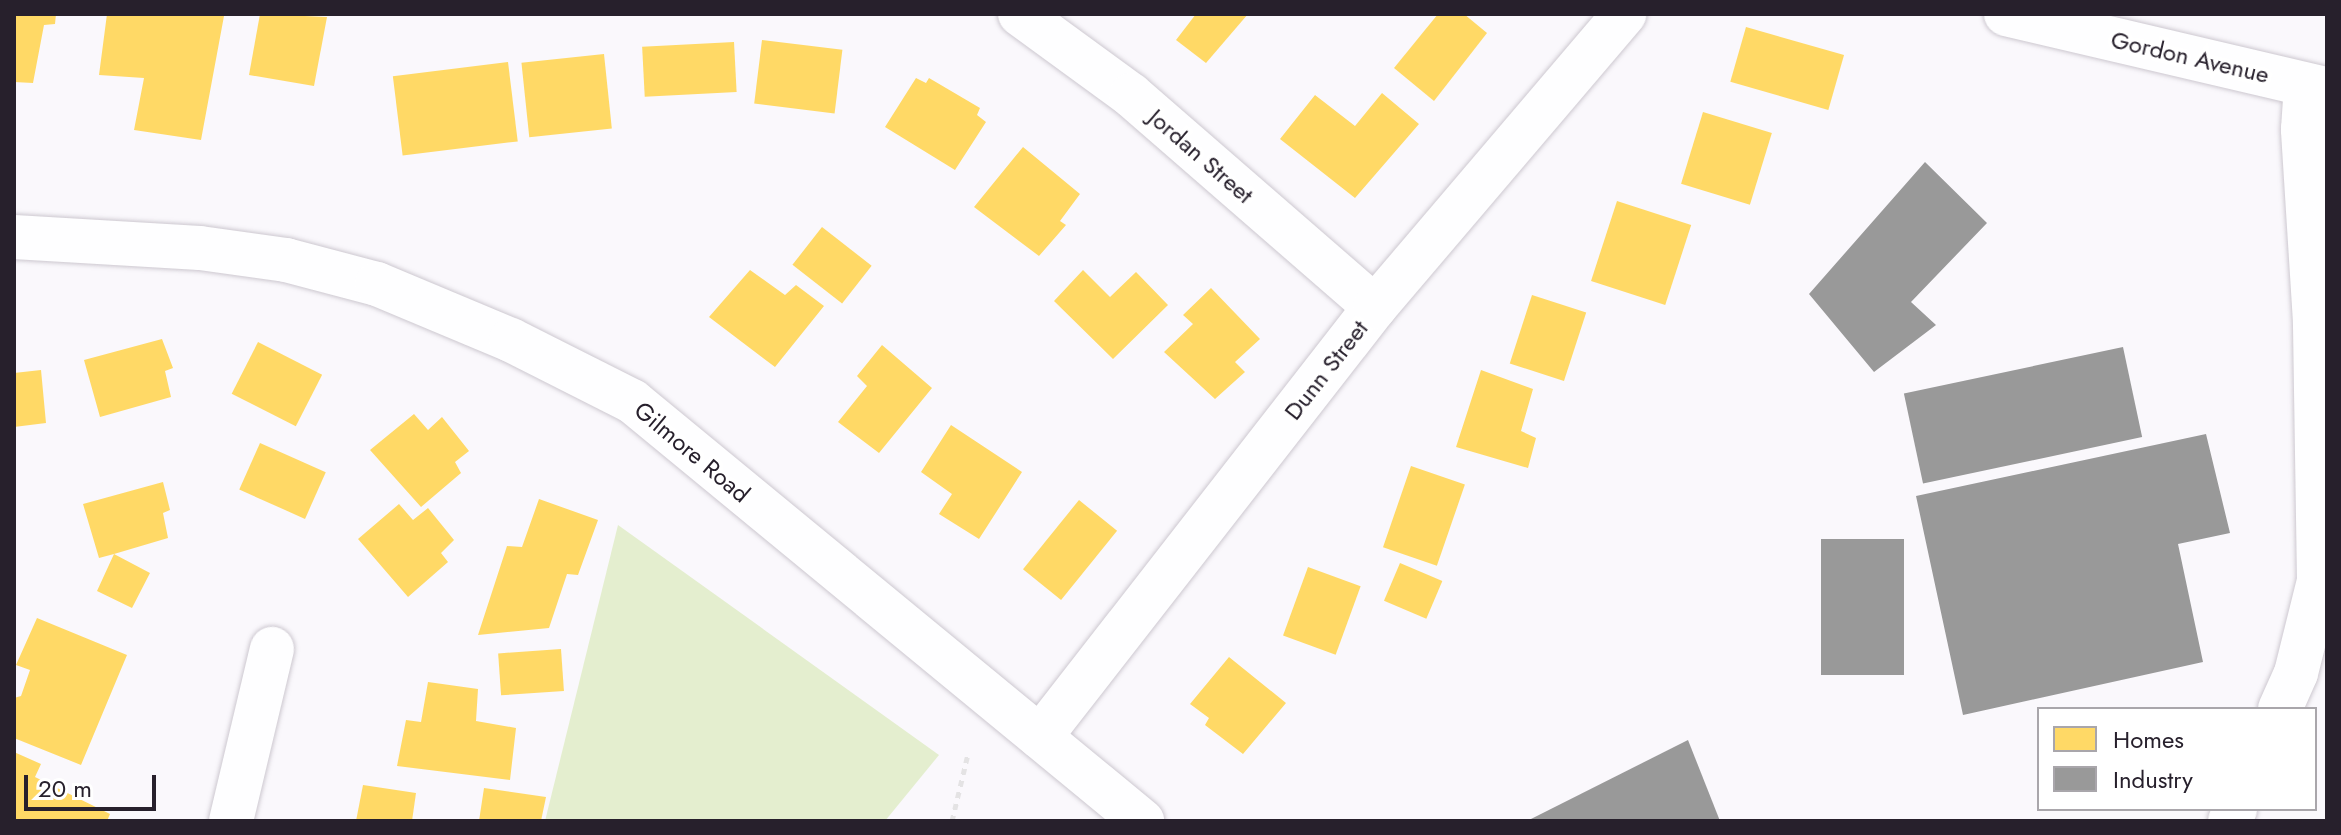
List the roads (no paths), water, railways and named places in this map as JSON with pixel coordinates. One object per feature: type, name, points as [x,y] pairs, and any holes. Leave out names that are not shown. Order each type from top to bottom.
[{"type":"street","name":"Jordan Street","points":[[1021,14],[1131,95],[1375,307]]},
{"type":"street","name":"Dunn Street","points":[[1040,737],[1375,307],[1624,14]]},
{"type":"street","name":"Gordon Avenue","points":[[2006,14],[2317,87]]},
{"type":"street","points":[[2281,707],[2296,673],[2319,581],[2315,322],[2303,129],[2317,87]]},
{"type":"street","name":"Gilmore Road","points":[[14,237],[200,248],[286,260],[377,284],[511,340],[632,401],[1142,821]]},
{"type":"street","points":[[231,821],[272,649]]}]
